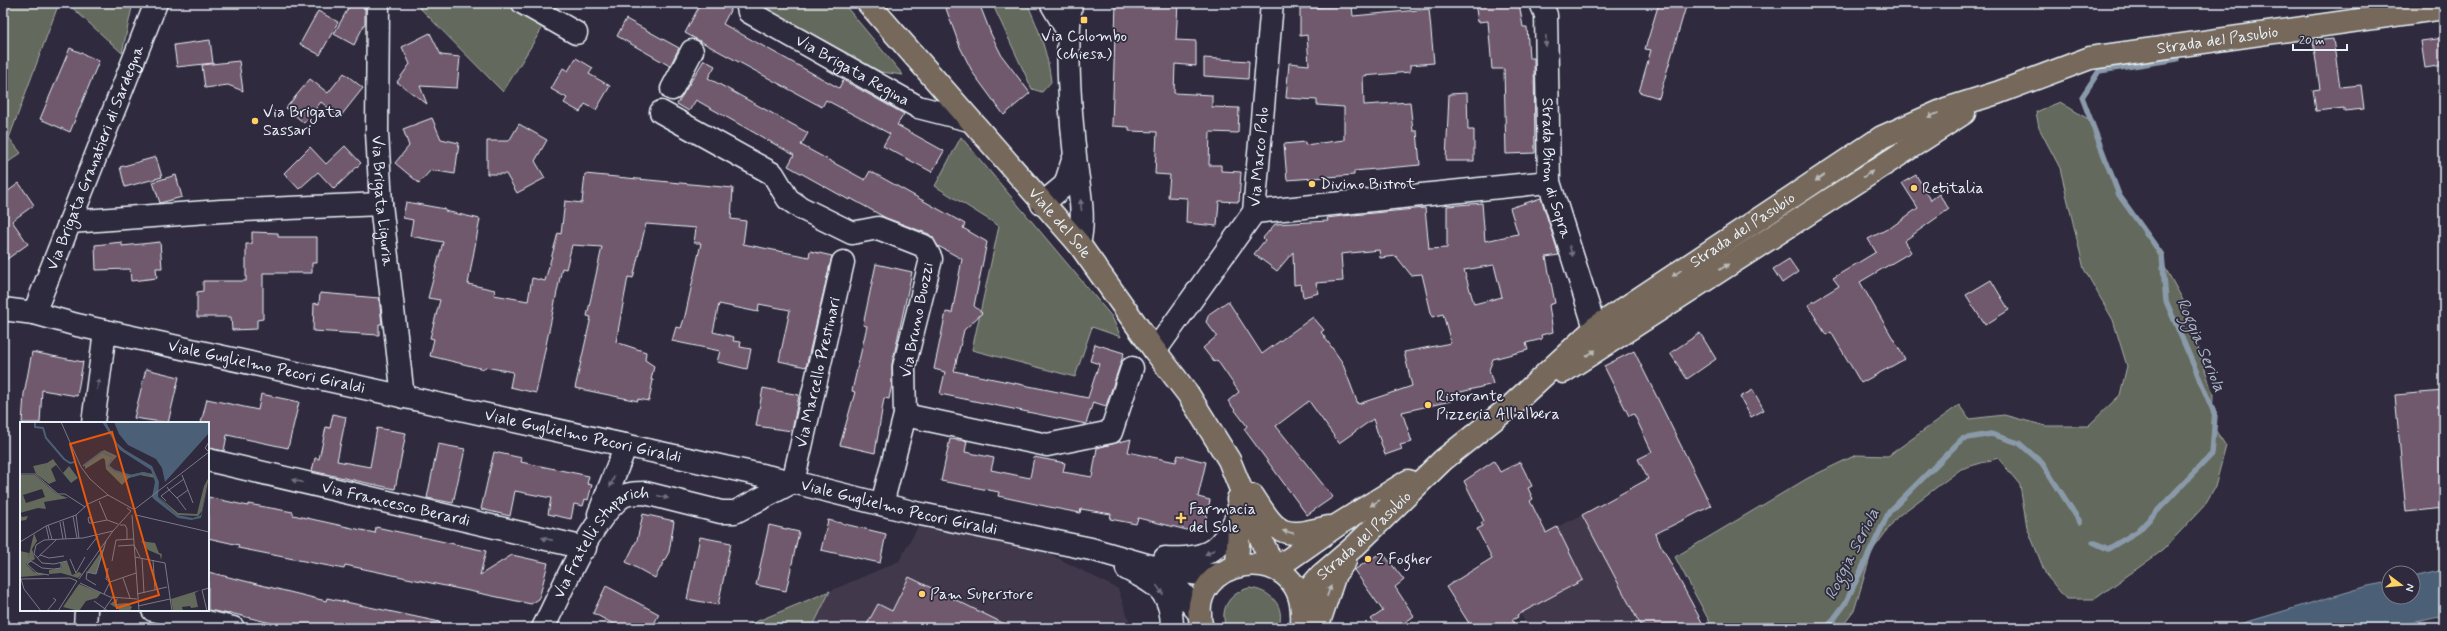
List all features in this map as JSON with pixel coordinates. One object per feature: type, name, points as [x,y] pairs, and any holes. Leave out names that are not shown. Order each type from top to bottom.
[{"type":"main road","name":"Viale del Sole","points":[[868,3],[1042,204],[1079,244],[1155,351],[1188,394],[1229,460],[1275,569]]},
{"type":"main road","name":"Strada del Pasubio","points":[[1307,626],[1313,584],[1356,546],[1443,460],[1512,405],[1595,328],[1882,137],[1946,109],[1997,93],[2090,58],[2444,8]]},
{"type":"main road","name":"Strada del Pasubio","points":[[1512,405],[1890,159],[1997,93]]},
{"type":"main road","name":"Viale del Sole","points":[[1228,570],[1240,510],[1229,460]]},
{"type":"main road","points":[[1229,460],[1260,508],[1280,530],[1288,533],[1306,534],[1339,524]]},
{"type":"main road","name":"Strada del Pasubio","points":[[1275,569],[1339,524],[1443,460]]},
{"type":"main road","name":"Strada del Pasubio","points":[[1228,570],[1250,563],[1275,569],[1288,578],[1297,591],[1307,626]]},
{"type":"main road","points":[[1201,624],[1206,591],[1228,570]]},
{"type":"street","name":"Via Brigata Granatieri di Sardegna","points":[[34,313],[156,3]]},
{"type":"street","name":"Via Brigata Liguria","points":[[378,3],[377,132],[381,204],[403,397]]},
{"type":"street","points":[[523,3],[576,33]]},
{"type":"street","name":"Via Brigata Regina","points":[[747,3],[749,12],[918,107],[969,120]]},
{"type":"street","points":[[1051,3],[1067,30]]},
{"type":"street","points":[[1071,3],[1067,30],[1075,155],[1081,206],[1082,230],[1079,244]]},
{"type":"street","name":"Via Marco Polo","points":[[1155,351],[1254,212],[1272,3]]},
{"type":"street","name":"Strada Biron di Sopra","points":[[1541,3],[1546,15],[1549,182],[1595,328]]},
{"type":"street","points":[[672,89],[692,51]]},
{"type":"street","name":"Via Bruno Buozzi","points":[[661,112],[772,174],[788,199],[801,208],[852,233],[878,228],[924,246],[931,258],[904,367],[905,415],[882,504]]},
{"type":"street","points":[[1042,204],[1066,185],[1075,155]]},
{"type":"street","points":[[1254,212],[1549,182]]},
{"type":"street","points":[[70,222],[221,211],[381,204]]},
{"type":"street","name":"Via Marcello Prestinari","points":[[793,482],[843,262]]},
{"type":"street","name":"Viale Guglielmo Pecori Giraldi","points":[[3,309],[34,313],[105,331],[793,482],[882,504],[1091,549],[1161,569],[1208,575],[1228,570]]},
{"type":"street","points":[[93,422],[105,331]]},
{"type":"street","points":[[905,415],[1047,445],[1111,432],[1132,368]]},
{"type":"street","points":[[595,525],[626,445]]},
{"type":"street","name":"Via Francesco Berardi","points":[[209,460],[585,548]]},
{"type":"street","name":"Via Fratelli Stuparich","points":[[543,628],[585,548],[595,525],[620,498],[632,494],[645,493],[721,512],[735,512],[793,482]]},
{"type":"street","points":[[1091,549],[1165,558],[1199,557],[1209,554],[1220,545],[1240,510]]},
{"type":"street","points":[[1091,549],[1158,586],[1172,612],[1172,628]]},
{"type":"street","points":[[1161,569],[1201,624]]},
{"type":"street","points":[[85,628],[86,611]]},
{"type":"street","points":[[157,611],[233,628]]},
{"type":"shaded area","points":[[1582,515],[1642,628],[1528,628],[1517,607],[1538,604],[1583,580],[1557,527]]},
{"type":"shaded area","points":[[919,525],[1048,553],[1118,589],[1132,628],[812,628],[830,591],[899,561]]},
{"type":"green space","points":[[3,3],[59,3],[9,138],[21,153],[3,166]]},
{"type":"green space","points":[[67,3],[133,3],[122,53]]},
{"type":"green space","points":[[415,3],[514,3],[546,22],[503,92]]},
{"type":"green space","points":[[756,3],[843,3],[903,75],[881,72]]},
{"type":"green space","points":[[992,3],[1027,3],[1042,42],[1050,72],[1051,82],[1042,92],[1032,89]]},
{"type":"green space","points":[[2060,102],[2093,122],[2117,190],[2145,231],[2184,302],[2213,395],[2212,425],[2226,446],[2215,487],[2204,506],[2163,550],[2095,599],[2066,599],[2046,575],[2027,527],[2020,485],[1998,458],[1961,469],[1897,517],[1872,551],[1854,611],[1841,628],[1713,628],[1675,557],[1808,478],[1856,455],[1888,456],[1959,405],[1969,419],[2004,415],[2046,426],[2088,426],[2120,395],[2127,366],[2113,320],[2084,269],[2060,168],[2039,128],[2036,112]]},
{"type":"green space","points":[[961,137],[1112,317],[1121,337],[1092,327],[1075,377],[972,350],[999,226],[935,186]]},
{"type":"green space","points":[[1249,588],[1264,592],[1275,600],[1280,613],[1278,628],[1226,628],[1224,614],[1228,602],[1242,590]]},
{"type":"green space","points":[[830,591],[812,628],[741,628]]},
{"type":"water","points":[[2444,570],[2444,616],[2388,628],[2227,628],[2368,586],[2381,584],[2381,605],[2421,605],[2421,575]]},
{"type":"building","points":[[351,3],[356,3],[365,8],[365,23],[354,45],[334,34]]},
{"type":"building","points":[[701,3],[734,3],[723,24],[839,88],[843,80],[904,114],[897,125],[944,151],[932,172],[883,146],[890,134],[826,100],[822,107],[685,33]]},
{"type":"building","points":[[944,3],[979,3],[991,34],[1002,56],[1030,93],[1004,115],[973,73],[960,47]]},
{"type":"building","points":[[1116,3],[1178,3],[1176,40],[1196,41],[1196,66],[1175,64],[1174,93],[1212,95],[1212,107],[1239,108],[1238,133],[1210,132],[1209,165],[1221,165],[1221,171],[1241,172],[1239,202],[1219,201],[1217,226],[1186,223],[1187,198],[1168,197],[1170,175],[1155,174],[1157,132],[1129,131],[1129,127],[1112,126]]},
{"type":"building","points":[[1475,3],[1519,3],[1523,27],[1527,27],[1529,58],[1534,58],[1535,153],[1506,154],[1504,69],[1492,69],[1488,21],[1478,22]]},
{"type":"building","points":[[1659,3],[1687,3],[1659,98],[1639,92],[1651,50],[1645,49]]},
{"type":"building","points":[[1352,6],[1353,16],[1429,9],[1434,63],[1410,65],[1410,72],[1363,76],[1364,105],[1410,102],[1413,131],[1417,131],[1420,165],[1354,171],[1354,175],[1287,180],[1284,144],[1305,142],[1305,145],[1344,140],[1344,107],[1317,105],[1317,100],[1286,98],[1289,63],[1309,65],[1307,35],[1300,36],[1300,8]]},
{"type":"building","points":[[318,11],[338,22],[320,55],[300,44]]},
{"type":"building","points":[[626,19],[679,48],[670,66],[617,36]]},
{"type":"building","points":[[430,33],[441,55],[460,57],[457,88],[420,86],[427,104],[397,82],[410,64],[402,47]]},
{"type":"building","points":[[2444,38],[2444,65],[2425,68],[2421,41]]},
{"type":"building","points":[[2333,39],[2340,87],[2361,85],[2364,109],[2344,111],[2344,108],[2316,111],[2313,90],[2320,89],[2313,41]]},
{"type":"building","points":[[210,40],[213,63],[177,67],[174,45]]},
{"type":"building","points":[[70,48],[99,61],[70,132],[40,119]]},
{"type":"building","points":[[576,58],[593,68],[589,74],[610,86],[596,110],[585,104],[580,112],[564,103],[567,98],[551,89],[563,68],[568,71]]},
{"type":"building","points":[[1204,58],[1249,61],[1248,79],[1204,76]]},
{"type":"building","points":[[704,60],[715,66],[708,78],[808,133],[801,145],[865,180],[870,171],[965,224],[963,228],[987,242],[974,306],[982,313],[964,330],[954,371],[1088,398],[1099,364],[1090,361],[1095,344],[1124,353],[1106,406],[1093,402],[1086,424],[940,394],[945,372],[934,369],[946,312],[952,313],[962,259],[938,246],[929,234],[886,218],[850,198],[849,200],[788,166],[794,155],[696,100],[689,111],[677,104]]},
{"type":"building","points":[[239,61],[243,91],[228,85],[205,88],[202,65]]},
{"type":"building","points":[[344,73],[363,88],[340,117],[321,102],[304,123],[286,108],[310,79],[328,93]]},
{"type":"building","points":[[1467,93],[1468,130],[1474,130],[1474,161],[1446,161],[1449,94]]},
{"type":"building","points":[[432,118],[441,139],[459,143],[455,174],[431,170],[419,183],[395,163],[409,146],[403,129]]},
{"type":"building","points":[[519,124],[547,140],[535,161],[545,178],[517,193],[506,174],[487,174],[487,141],[509,141]]},
{"type":"building","points":[[345,146],[361,163],[334,189],[318,172],[299,189],[284,173],[310,147],[326,164]]},
{"type":"building","points":[[156,157],[162,177],[125,187],[120,167]]},
{"type":"building","points":[[585,174],[733,188],[731,219],[746,221],[743,244],[809,257],[810,251],[832,256],[806,367],[779,361],[790,310],[759,304],[758,312],[719,304],[713,332],[734,337],[733,341],[741,342],[740,347],[751,349],[747,369],[717,362],[720,351],[672,341],[676,327],[681,328],[685,316],[701,243],[694,243],[696,228],[646,224],[633,278],[628,277],[616,342],[646,352],[645,360],[654,366],[649,401],[638,399],[638,401],[575,388],[591,317],[587,316],[602,247],[572,245],[566,269],[562,268],[536,393],[510,387],[513,372],[485,367],[484,369],[430,356],[434,339],[430,338],[440,300],[428,298],[443,242],[410,236],[413,220],[403,218],[406,202],[445,209],[445,211],[480,219],[468,284],[495,290],[494,295],[528,301],[532,278],[545,281],[558,233],[561,234],[565,201],[582,203]]},
{"type":"building","points":[[176,175],[182,197],[160,203],[153,182]]},
{"type":"building","points":[[1916,175],[1931,200],[1939,194],[1949,209],[1904,241],[1911,252],[1860,282],[1905,359],[1861,383],[1831,332],[1826,335],[1808,305],[1839,286],[1833,278],[1876,252],[1868,239],[1893,226],[1918,208],[1902,183]]},
{"type":"building","points":[[19,183],[34,205],[12,221],[28,244],[3,262],[3,195]]},
{"type":"building","points":[[1541,198],[1559,255],[1546,257],[1555,303],[1549,305],[1553,332],[1541,335],[1542,339],[1526,343],[1528,350],[1493,359],[1489,370],[1493,384],[1453,394],[1451,401],[1402,412],[1412,442],[1400,445],[1402,449],[1385,455],[1373,419],[1339,443],[1309,401],[1276,426],[1333,497],[1307,515],[1244,429],[1247,426],[1228,401],[1239,392],[1217,360],[1214,362],[1203,348],[1217,336],[1206,322],[1209,314],[1228,301],[1262,354],[1313,317],[1324,330],[1321,332],[1342,362],[1358,404],[1412,386],[1404,352],[1451,343],[1443,314],[1432,317],[1422,274],[1411,275],[1396,256],[1380,258],[1379,250],[1341,254],[1343,281],[1316,283],[1319,293],[1303,297],[1301,284],[1294,285],[1293,252],[1277,271],[1254,254],[1265,240],[1263,238],[1275,224],[1328,221],[1327,218],[1425,208],[1429,249],[1447,248],[1447,206],[1482,203],[1485,241],[1518,234],[1510,208]],"holes":[[[1494,265],[1502,297],[1474,304],[1464,270]]]},
{"type":"building","points":[[252,232],[278,233],[278,237],[317,237],[317,263],[312,263],[312,273],[263,273],[263,319],[257,320],[257,329],[232,330],[231,317],[197,317],[197,292],[203,291],[203,281],[246,281],[246,244],[252,244]]},
{"type":"building","points":[[122,242],[122,246],[160,242],[162,268],[156,268],[157,278],[131,281],[130,269],[96,270],[95,245]]},
{"type":"building","points":[[1789,259],[1798,272],[1782,283],[1773,269]]},
{"type":"building","points":[[876,264],[912,272],[892,364],[892,384],[889,399],[884,398],[875,453],[840,445],[855,392],[852,391],[867,326],[863,325]]},
{"type":"building","points":[[1991,280],[2009,310],[1985,325],[1966,295]]},
{"type":"building","points":[[320,293],[379,298],[382,324],[379,324],[379,335],[313,331],[314,303],[319,304]]},
{"type":"building","points":[[1700,333],[1716,359],[1687,379],[1670,353]]},
{"type":"building","points":[[1634,351],[1711,506],[1655,534],[1705,628],[1642,628],[1582,515],[1648,479],[1638,459],[1652,452],[1634,414],[1629,416],[1604,366]]},
{"type":"building","points":[[32,352],[83,362],[77,396],[42,390],[40,422],[22,422],[24,394]]},
{"type":"building","points":[[146,369],[179,377],[168,422],[134,418]]},
{"type":"building","points":[[763,388],[799,395],[792,431],[756,426]]},
{"type":"building","points":[[1753,390],[1764,410],[1751,417],[1740,397]]},
{"type":"building","points":[[2444,391],[2444,508],[2406,512],[2395,395]]},
{"type":"building","points":[[261,394],[299,402],[288,448],[227,435],[224,451],[209,448],[209,422],[201,422],[207,399],[258,410]]},
{"type":"building","points":[[333,414],[346,417],[337,461],[370,467],[377,428],[406,433],[395,489],[312,471],[315,458],[319,459],[326,427],[330,428]]},
{"type":"building","points":[[950,439],[967,441],[965,452],[994,458],[991,470],[1030,478],[1034,457],[1065,463],[1063,472],[1092,477],[1097,448],[1131,439],[1128,452],[1176,462],[1178,455],[1206,462],[1198,497],[1210,500],[1205,523],[1187,530],[1138,518],[1136,524],[1110,519],[1111,514],[1081,509],[1080,513],[1054,508],[998,496],[999,492],[941,481]]},
{"type":"building","points":[[438,444],[465,449],[453,503],[427,498]]},
{"type":"building","points":[[494,452],[522,458],[521,462],[589,476],[587,484],[592,485],[588,500],[585,499],[583,506],[574,504],[571,519],[548,514],[551,498],[515,491],[510,516],[481,509]]},
{"type":"building","points":[[1494,461],[1500,472],[1520,462],[1532,486],[1528,488],[1533,499],[1530,501],[1546,533],[1557,527],[1583,580],[1517,615],[1518,617],[1512,620],[1517,628],[1472,628],[1446,587],[1492,558],[1477,529],[1483,526],[1481,523],[1484,521],[1464,481]]},
{"type":"building","points":[[209,497],[248,506],[248,504],[293,512],[293,515],[375,533],[376,527],[486,551],[480,575],[512,555],[548,563],[539,599],[531,604],[345,565],[344,569],[238,548],[239,545],[209,538]]},
{"type":"building","points":[[643,514],[674,521],[669,552],[655,578],[626,562],[637,540]]},
{"type":"building","points":[[828,520],[886,534],[880,563],[821,550]]},
{"type":"building","points":[[769,525],[799,532],[786,591],[756,585]]},
{"type":"building","points":[[700,537],[731,543],[718,605],[687,599]]},
{"type":"building","points":[[1382,552],[1404,580],[1395,587],[1414,616],[1397,628],[1378,628],[1371,619],[1383,611],[1354,570]]},
{"type":"building","points":[[209,572],[326,601],[327,598],[440,622],[439,628],[291,628],[209,610]]},
{"type":"building","name":"Pam Superstore","points":[[909,577],[1013,628],[865,628],[878,604],[892,611]]},
{"type":"building","points":[[606,586],[659,614],[652,628],[621,628],[593,613]]},
{"type":"waterway","name":"Roggia Seriola","points":[[2093,542],[2108,549],[2138,531],[2212,454],[2215,415],[2166,301],[2162,255],[2119,195],[2082,97],[2099,71],[2177,59]]},
{"type":"waterway","name":"Roggia Seriola","points":[[1827,628],[1845,604],[1889,512],[1962,439],[1991,434],[2019,443],[2042,463],[2080,522]]},
{"type":"place","name":"Via Colombo (chiesa)","points":[[1084,20]]},
{"type":"place","name":"Via Brigata Sassari","points":[[255,121]]},
{"type":"place","name":"Divino Bistrot","points":[[1312,184]]},
{"type":"place","name":"Retitalia","points":[[1914,188]]},
{"type":"place","name":"Ristorante Pizzeria All'albera","points":[[1428,405]]},
{"type":"place","name":"Farmacia del Sole","points":[[1181,518]]},
{"type":"place","name":"2 Fogher","points":[[1368,559]]},
{"type":"place","name":"Pam Superstore","points":[[922,594]]}]
